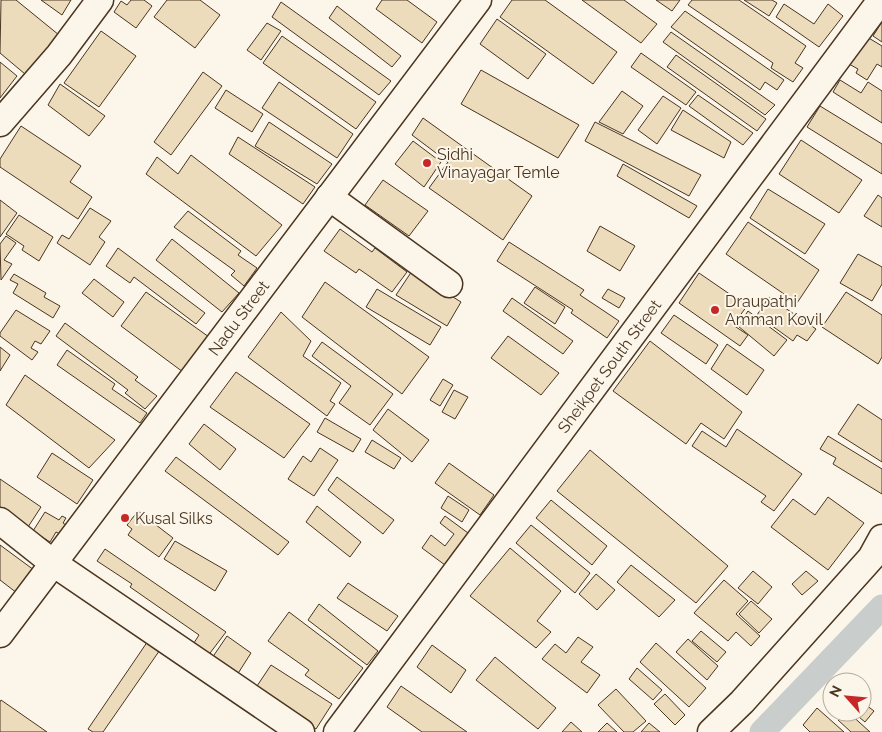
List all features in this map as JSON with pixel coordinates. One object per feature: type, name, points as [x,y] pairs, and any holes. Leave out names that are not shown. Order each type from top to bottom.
[{"type":"street","points":[[0,124],[59,55],[100,0]]},
{"type":"street","name":"Nadu Street","points":[[0,634],[478,0]]},
{"type":"street","name":"Sheikpet South Street","points":[[337,732],[881,0]]},
{"type":"street","points":[[329,198],[449,284]]},
{"type":"street","points":[[0,521],[53,563],[301,732]]},
{"type":"street","points":[[711,732],[742,702],[871,558],[882,538]]},
{"type":"building","points":[[1,0],[16,0],[59,35],[25,74],[0,53]]},
{"type":"building","points":[[41,0],[71,0],[62,15]]},
{"type":"building","points":[[131,0],[144,0],[152,6],[136,28],[114,12],[121,1],[127,5]]},
{"type":"building","points":[[167,0],[200,0],[220,15],[195,48],[154,17]]},
{"type":"building","points":[[382,0],[407,0],[437,22],[422,43],[376,9]]},
{"type":"building","points":[[512,0],[545,0],[617,52],[593,84],[500,17]]},
{"type":"building","points":[[582,0],[624,0],[657,24],[641,43]]},
{"type":"building","points":[[656,0],[680,0],[672,11]]},
{"type":"building","points":[[692,0],[739,0],[806,46],[795,63],[803,68],[793,82],[771,68],[773,63],[688,5]]},
{"type":"building","points":[[744,0],[772,0],[777,3],[769,16]]},
{"type":"building","points":[[281,2],[391,81],[379,95],[272,17]]},
{"type":"building","points":[[784,4],[814,24],[828,4],[843,16],[819,47],[776,17]]},
{"type":"building","points":[[337,6],[401,56],[392,67],[329,18]]},
{"type":"building","points":[[685,11],[784,80],[777,90],[765,82],[760,90],[671,27]]},
{"type":"building","points":[[497,19],[546,54],[528,79],[480,44]]},
{"type":"building","points":[[882,22],[882,42],[873,36]]},
{"type":"building","points":[[267,23],[281,31],[261,60],[247,50]]},
{"type":"building","points":[[101,31],[136,56],[99,107],[64,83]]},
{"type":"building","points":[[671,32],[775,105],[765,115],[663,42]]},
{"type":"building","points":[[282,36],[376,102],[356,129],[263,63]]},
{"type":"building","points":[[867,37],[882,46],[882,67],[877,64],[867,80],[856,73],[858,69],[849,64]]},
{"type":"building","points":[[641,53],[696,92],[686,105],[631,67]]},
{"type":"building","points":[[676,55],[766,119],[757,131],[667,67]]},
{"type":"building","points":[[0,62],[17,76],[0,98]]},
{"type":"building","points":[[481,70],[579,125],[558,158],[461,104]]},
{"type":"building","points":[[203,72],[222,86],[171,155],[154,142]]},
{"type":"building","points":[[840,80],[861,93],[868,82],[882,91],[882,123],[833,92]]},
{"type":"building","points":[[279,82],[353,134],[337,158],[262,108]]},
{"type":"building","points":[[60,84],[105,116],[89,136],[48,105]]},
{"type":"building","points":[[226,90],[263,114],[252,132],[215,108]]},
{"type":"building","points":[[622,91],[643,106],[623,134],[599,122]]},
{"type":"building","points":[[698,95],[753,133],[743,145],[689,106]]},
{"type":"building","points":[[663,96],[681,108],[657,144],[638,130]]},
{"type":"building","points":[[820,106],[882,144],[882,174],[807,127]]},
{"type":"building","points":[[683,110],[731,142],[724,158],[671,130]]},
{"type":"building","points":[[423,118],[532,196],[503,240],[429,188],[448,162],[412,135]]},
{"type":"building","points":[[269,122],[332,164],[317,184],[255,146]]},
{"type":"building","points":[[595,122],[701,175],[689,196],[585,141]]},
{"type":"building","points":[[21,126],[81,166],[70,182],[92,197],[78,219],[0,167],[0,159]]},
{"type":"building","points":[[238,137],[315,187],[303,204],[229,154]]},
{"type":"building","points":[[801,140],[862,180],[839,213],[779,174]]},
{"type":"building","points":[[413,141],[441,162],[424,187],[395,164]]},
{"type":"building","points":[[191,155],[282,225],[256,256],[146,174],[157,157],[178,174]]},
{"type":"building","points":[[623,164],[697,206],[689,218],[617,176]]},
{"type":"building","points":[[383,180],[428,211],[409,236],[365,205]]},
{"type":"building","points":[[768,189],[825,224],[805,254],[750,218]]},
{"type":"building","points":[[878,195],[882,198],[882,227],[864,216]]},
{"type":"building","points":[[0,200],[17,213],[0,237]]},
{"type":"building","points":[[90,208],[111,221],[99,237],[105,242],[90,265],[57,243],[62,235],[69,239]]},
{"type":"building","points":[[188,211],[241,251],[238,255],[257,268],[244,286],[231,275],[235,271],[174,227]]},
{"type":"building","points":[[19,215],[53,237],[39,261],[22,250],[24,246],[6,234]]},
{"type":"building","points":[[748,222],[819,270],[797,303],[726,254]]},
{"type":"building","points":[[600,226],[635,246],[620,271],[587,251]]},
{"type":"building","points":[[340,229],[372,252],[375,248],[407,272],[392,292],[359,269],[356,273],[324,251]]},
{"type":"building","points":[[6,236],[16,243],[4,260],[12,264],[1,280],[0,244]]},
{"type":"building","points":[[172,239],[239,293],[222,312],[156,260]]},
{"type":"building","points":[[509,242],[584,290],[580,295],[619,321],[607,338],[571,313],[573,310],[497,261]]},
{"type":"building","points":[[118,248],[205,313],[196,324],[134,277],[130,283],[106,266]]},
{"type":"building","points":[[858,254],[882,267],[882,284],[872,301],[840,283]]},
{"type":"building","points":[[412,271],[461,302],[447,326],[396,295]]},
{"type":"building","points":[[699,273],[747,306],[733,325],[748,335],[740,346],[679,303]]},
{"type":"building","points":[[14,274],[46,293],[44,297],[60,306],[53,318],[13,293],[18,284],[10,280]]},
{"type":"building","points":[[94,279],[124,302],[113,317],[82,293]]},
{"type":"building","points":[[325,282],[429,357],[402,394],[302,317]]},
{"type":"building","points":[[535,287],[565,307],[555,324],[524,303]]},
{"type":"building","points":[[377,289],[441,327],[430,345],[366,307]]},
{"type":"building","points":[[608,289],[625,298],[619,308],[602,298]]},
{"type":"building","points":[[146,292],[209,337],[183,372],[121,326]]},
{"type":"building","points":[[846,292],[882,315],[882,357],[878,364],[822,327]]},
{"type":"building","points":[[769,297],[816,329],[807,341],[797,335],[793,341],[757,315]]},
{"type":"building","points":[[512,298],[573,341],[563,354],[503,311]]},
{"type":"building","points":[[16,310],[50,331],[41,344],[35,341],[31,348],[38,352],[32,360],[0,336],[0,333]]},
{"type":"building","points":[[748,311],[787,340],[774,356],[738,326]]},
{"type":"building","points":[[281,312],[311,341],[303,356],[341,383],[330,401],[335,404],[327,416],[248,357]]},
{"type":"building","points":[[674,315],[718,345],[706,364],[661,333]]},
{"type":"building","points":[[65,323],[138,377],[135,380],[157,396],[145,409],[125,393],[128,390],[56,336]]},
{"type":"building","points":[[508,336],[559,373],[541,395],[491,358]]},
{"type":"building","points":[[650,341],[742,412],[724,439],[701,423],[686,444],[613,391]]},
{"type":"building","points":[[322,342],[393,394],[370,425],[339,403],[351,386],[312,356]]},
{"type":"building","points":[[727,344],[764,370],[747,395],[711,369]]},
{"type":"building","points":[[0,347],[10,355],[0,371]]},
{"type":"building","points":[[67,350],[115,384],[112,389],[147,413],[140,423],[57,365]]},
{"type":"building","points":[[236,372],[310,424],[284,458],[210,407]]},
{"type":"building","points":[[25,375],[115,440],[89,468],[6,405]]},
{"type":"building","points":[[443,379],[453,385],[440,406],[430,400]]},
{"type":"building","points":[[454,390],[468,397],[455,419],[442,412]]},
{"type":"building","points":[[858,404],[882,420],[882,462],[838,434]]},
{"type":"building","points":[[388,409],[429,440],[412,462],[373,430]]},
{"type":"building","points":[[325,418],[361,439],[353,452],[317,432]]},
{"type":"building","points":[[204,424],[236,449],[220,470],[189,444]]},
{"type":"building","points":[[737,429],[802,474],[774,511],[761,502],[766,496],[692,446],[702,431],[726,447]]},
{"type":"building","points":[[828,436],[882,469],[882,494],[833,464],[836,458],[820,449]]},
{"type":"building","points":[[372,440],[401,458],[394,469],[365,452]]},
{"type":"building","points":[[320,448],[338,460],[314,496],[288,479],[303,456],[311,462]]},
{"type":"building","points":[[590,450],[728,566],[696,603],[557,491]]},
{"type":"building","points":[[52,453],[93,480],[77,504],[37,477]]},
{"type":"building","points":[[176,457],[289,542],[278,555],[165,471]]},
{"type":"building","points":[[449,463],[494,495],[480,515],[435,483]]},
{"type":"building","points":[[337,477],[394,520],[383,534],[328,490]]},
{"type":"building","points":[[0,479],[41,507],[28,527],[0,508]]},
{"type":"building","points":[[448,496],[469,510],[462,522],[441,508]]},
{"type":"building","points":[[828,497],[864,523],[828,570],[771,527],[793,499],[815,515]]},
{"type":"building","points":[[551,500],[607,546],[592,565],[536,518]]},
{"type":"building","points":[[317,506],[361,542],[350,557],[306,522]]},
{"type":"building","points":[[138,511],[173,538],[159,557],[128,535],[132,529],[127,525]]},
{"type":"building","points":[[45,512],[59,520],[62,516],[66,518],[63,523],[66,525],[60,534],[56,532],[50,542],[33,531]]},
{"type":"building","points":[[445,516],[468,533],[445,565],[422,548],[431,535],[445,546],[454,534],[440,523]]},
{"type":"building","points":[[531,525],[590,573],[575,593],[516,543]]},
{"type":"building","points":[[175,541],[227,571],[215,591],[164,559]]},
{"type":"building","points":[[0,545],[34,570],[17,593],[0,580]]},
{"type":"building","points":[[510,548],[561,591],[537,621],[551,632],[536,648],[470,596]]},
{"type":"building","points":[[105,549],[226,632],[207,657],[192,646],[199,635],[130,587],[132,584],[97,561]]},
{"type":"building","points":[[631,565],[675,600],[659,617],[617,582]]},
{"type":"building","points":[[753,571],[772,587],[758,604],[738,588]]},
{"type":"building","points":[[806,571],[818,581],[802,595],[792,584]]},
{"type":"building","points":[[596,574],[615,590],[597,610],[579,594]]},
{"type":"building","points":[[724,580],[748,601],[736,614],[760,636],[751,646],[736,632],[728,641],[694,613]]},
{"type":"building","points":[[348,583],[398,616],[387,631],[337,598]]},
{"type":"building","points":[[751,601],[772,619],[759,633],[739,614]]},
{"type":"building","points":[[319,604],[378,651],[367,665],[308,620]]},
{"type":"building","points":[[289,612],[363,668],[339,699],[305,675],[309,670],[268,641]]},
{"type":"building","points":[[701,631],[726,652],[717,662],[692,641]]},
{"type":"building","points":[[227,636],[251,653],[237,675],[212,658]]},
{"type":"building","points":[[578,637],[593,647],[581,662],[600,675],[587,693],[542,659],[555,644],[566,653]]},
{"type":"building","points":[[150,638],[162,647],[103,732],[93,732],[88,729]]},
{"type":"building","points":[[688,639],[718,666],[707,680],[676,652]]},
{"type":"building","points":[[656,643],[706,688],[689,707],[640,662]]},
{"type":"building","points":[[432,645],[466,670],[451,693],[417,667]]},
{"type":"building","points":[[495,657],[556,708],[538,729],[476,680]]},
{"type":"building","points":[[271,665],[332,704],[316,729],[255,689]]},
{"type":"building","points":[[637,668],[662,690],[653,700],[629,679]]},
{"type":"building","points":[[401,686],[467,732],[422,732],[387,707]]},
{"type":"building","points":[[616,689],[646,721],[633,732],[624,732],[598,705]]},
{"type":"building","points":[[665,694],[685,715],[675,725],[654,704]]},
{"type":"building","points":[[1,700],[47,732],[0,732]]},
{"type":"building","points":[[817,708],[822,712],[822,722],[833,722],[844,732],[810,732],[803,725]]},
{"type":"building","points":[[571,722],[582,732],[562,732]]},
{"type":"building","points":[[840,722],[859,722],[870,732],[851,732]]},
{"type":"building","points":[[607,723],[617,732],[598,732]]},
{"type":"building","points":[[649,723],[660,732],[641,732]]},
{"type":"waterway","points":[[762,732],[882,607]]},
{"type":"place","name":"Sidhi Vinayagar Temle","points":[[427,163]]},
{"type":"place","name":"Draupathi Amman Kovil","points":[[715,310]]},
{"type":"place","name":"Kusal Silks","points":[[125,518]]}]
